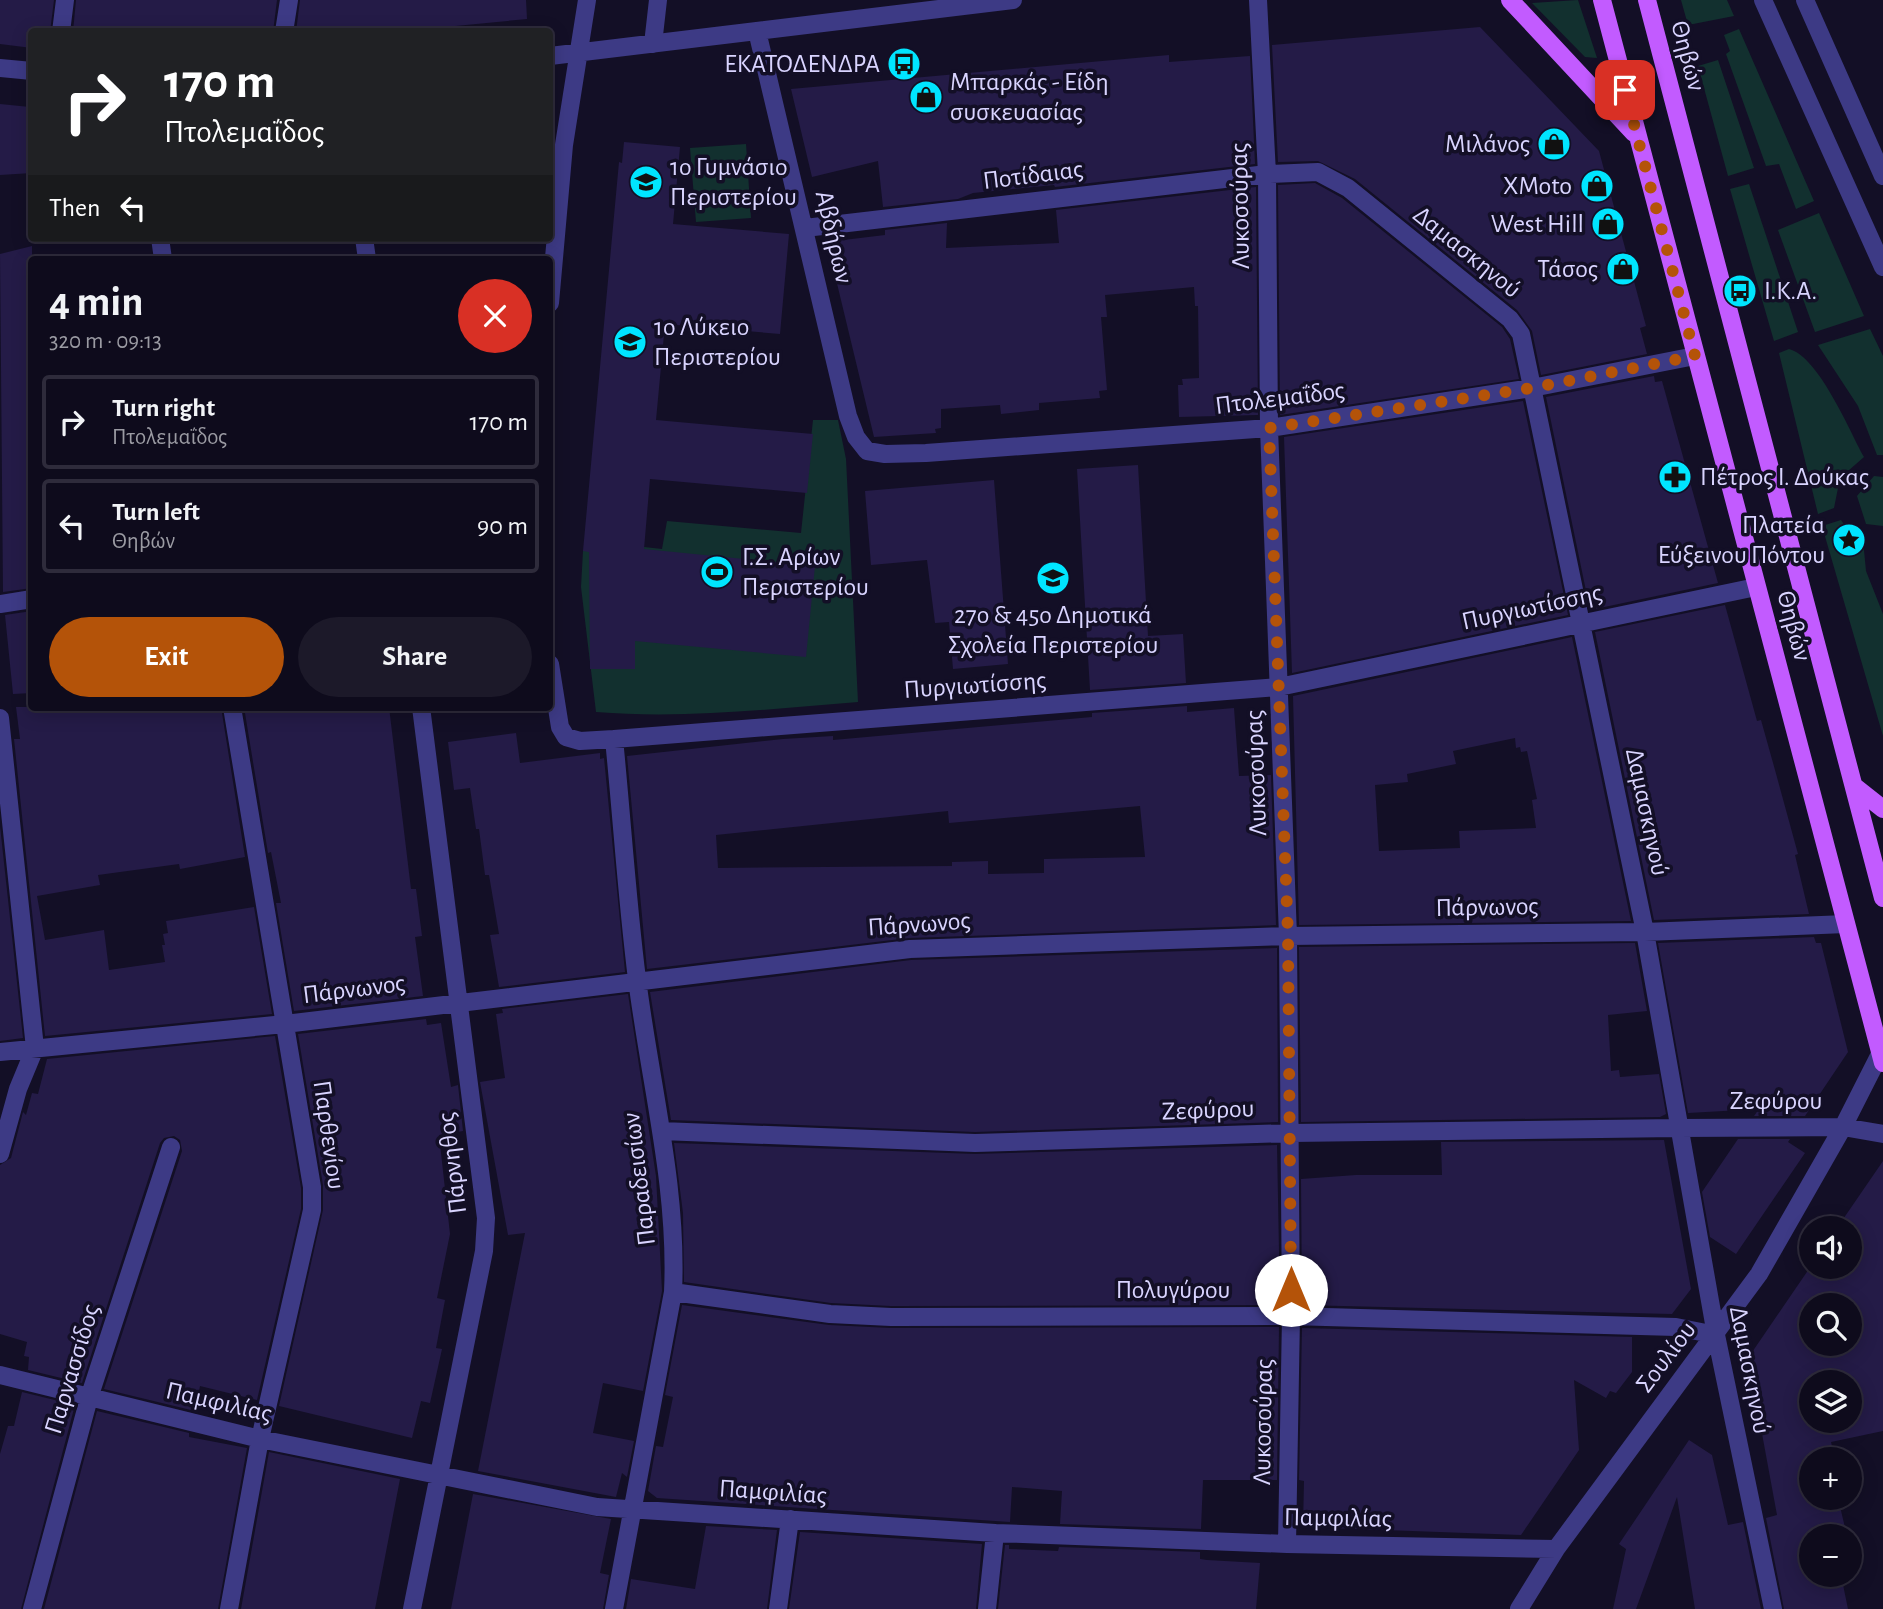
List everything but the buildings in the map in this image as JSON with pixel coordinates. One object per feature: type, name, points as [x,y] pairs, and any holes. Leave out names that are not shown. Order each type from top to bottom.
[{"type":"main road","points":[[1510,0],[1637,137]]},
{"type":"main road","name":"Θηβών","points":[[1602,0],[1882,1058]]},
{"type":"main road","name":"Θηβών","points":[[1647,0],[1883,898]]},
{"type":"main road","points":[[1854,786],[1883,809]]},
{"type":"street","points":[[62,28],[65,0]]},
{"type":"street","points":[[285,28],[289,0]]},
{"type":"street","points":[[553,269],[564,145],[587,0]]},
{"type":"street","points":[[653,44],[658,0]]},
{"type":"street","points":[[553,56],[1013,0]]},
{"type":"street","name":"Λυκοσούρας","points":[[1258,0],[1267,174],[1269,428],[1288,936],[1291,1316],[1287,1544]]},
{"type":"street","points":[[1763,0],[1883,267]]},
{"type":"street","points":[[1805,0],[1883,176]]},
{"type":"street","name":"Αβδήρων","points":[[757,31],[806,228],[848,416],[856,437],[867,450]]},
{"type":"street","points":[[0,68],[28,71]]},
{"type":"street","name":"Δαμασκηνού","points":[[1267,174],[1318,172],[1335,179],[1499,311],[1521,334],[1645,932],[1716,1335],[1773,1609]]},
{"type":"street","name":"Ποτίδαιας","points":[[806,228],[1267,174]]},
{"type":"street","name":"Πτολεμαΐδος","points":[[867,450],[885,454],[926,453],[1269,428],[1532,388],[1695,356]]},
{"type":"street","name":"Πυργιωτίσσης","points":[[553,683],[560,727],[566,737],[580,741],[1279,687],[1756,587]]},
{"type":"street","points":[[0,604],[28,600]]},
{"type":"street","name":"Παρθενίου","points":[[229,1609],[260,1439],[312,1210],[312,1187],[233,711]]},
{"type":"street","name":"Πάρνηθος","points":[[412,1609],[484,1251],[486,1218],[422,711]]},
{"type":"street","points":[[0,718],[35,1048],[19,1089],[0,1154]]},
{"type":"street","name":"Παραδεισίων","points":[[614,739],[637,979],[661,1131],[674,1252],[673,1292],[635,1509],[614,1609]]},
{"type":"street","name":"Πάρνωνος","points":[[0,1052],[285,1024],[637,979],[911,949],[1288,936],[1645,932],[1846,924]]},
{"type":"street","name":"Σουλίου","points":[[1519,1609],[1556,1549],[1759,1274],[1882,1058]]},
{"type":"street","name":"Ζεφύρου","points":[[661,1131],[975,1143],[1291,1133],[1678,1128],[1843,1127],[1883,1134]]},
{"type":"street","name":"Παρνασσίδος","points":[[32,1609],[89,1398],[171,1147]]},
{"type":"street","name":"Πολυγύρου","points":[[673,1292],[830,1314],[891,1317],[1291,1316],[1676,1327],[1716,1335]]},
{"type":"street","name":"Παμφιλίας","points":[[0,1375],[260,1439],[597,1507],[995,1533],[1287,1544],[1556,1549]]},
{"type":"street","points":[[778,1609],[790,1519]]},
{"type":"street","points":[[987,1609],[995,1533]]},
{"type":"green space","points":[[1578,0],[1597,58],[1585,57],[1532,3]]},
{"type":"green space","points":[[1681,0],[1727,0],[1734,16],[1688,25]]},
{"type":"green space","points":[[1739,29],[1814,201],[1796,209],[1779,164],[1766,166],[1726,54],[1730,51],[1724,35]]},
{"type":"green space","points":[[1718,60],[1754,168],[1728,176],[1698,66]]},
{"type":"green space","points":[[746,144],[751,218],[696,222],[690,148]]},
{"type":"green space","points":[[1749,184],[1798,332],[1774,341],[1730,189]]},
{"type":"green space","points":[[1819,213],[1864,316],[1815,332],[1778,230]]},
{"type":"green space","points":[[1870,329],[1883,356],[1883,455],[1877,455],[1858,406],[1818,345]]},
{"type":"green space","points":[[1789,349],[1811,365],[1822,380],[1864,457],[1840,478],[1834,508],[1818,514],[1779,353]]},
{"type":"green space","name":"Γ.Σ. Αρίων Περιστερίου","points":[[813,420],[838,420],[846,459],[858,702],[694,714],[596,712],[581,587],[583,551],[644,547],[662,549],[667,521],[801,533]]},
{"type":"green space","points":[[1874,476],[1883,477],[1883,526],[1866,524],[1857,496]]},
{"type":"green space","points":[[1841,520],[1849,532],[1863,540],[1866,571],[1883,614],[1883,736],[1822,526]]},
{"type":"place","name":"ΕΚΑΤΟΔΕΝΔΡΑ","points":[[904,64]]},
{"type":"place","name":"Μπαρκάς - Είδη συσκευασίας","points":[[926,97]]},
{"type":"place","name":"Μιλάνος","points":[[1554,144]]},
{"type":"place","name":"1ο Γυμνάσιο Περιστερίου","points":[[646,182]]},
{"type":"place","name":"XMoto","points":[[1597,186]]},
{"type":"place","name":"West Hill","points":[[1608,224]]},
{"type":"place","name":"Τάσος","points":[[1623,269]]},
{"type":"place","name":"Ι.Κ.Α.","points":[[1740,291]]},
{"type":"place","name":"1ο Λύκειο Περιστερίου","points":[[630,342]]},
{"type":"place","name":"Πέτρος Ι. Δούκας","points":[[1675,477]]},
{"type":"place","name":"Πλατεία Εύξεινου Πόντου","points":[[1849,540]]},
{"type":"place","name":"Γ.Σ. Αρίων Περιστερίου","points":[[717,572]]},
{"type":"place","name":"27ο & 45ο Δημοτικά Σχολεία Περιστερίου","points":[[1053,578]]},
{"type":"route","points":[[1291,1290],[1288,936],[1269,428],[1532,388],[1695,356],[1625,90]]}]
